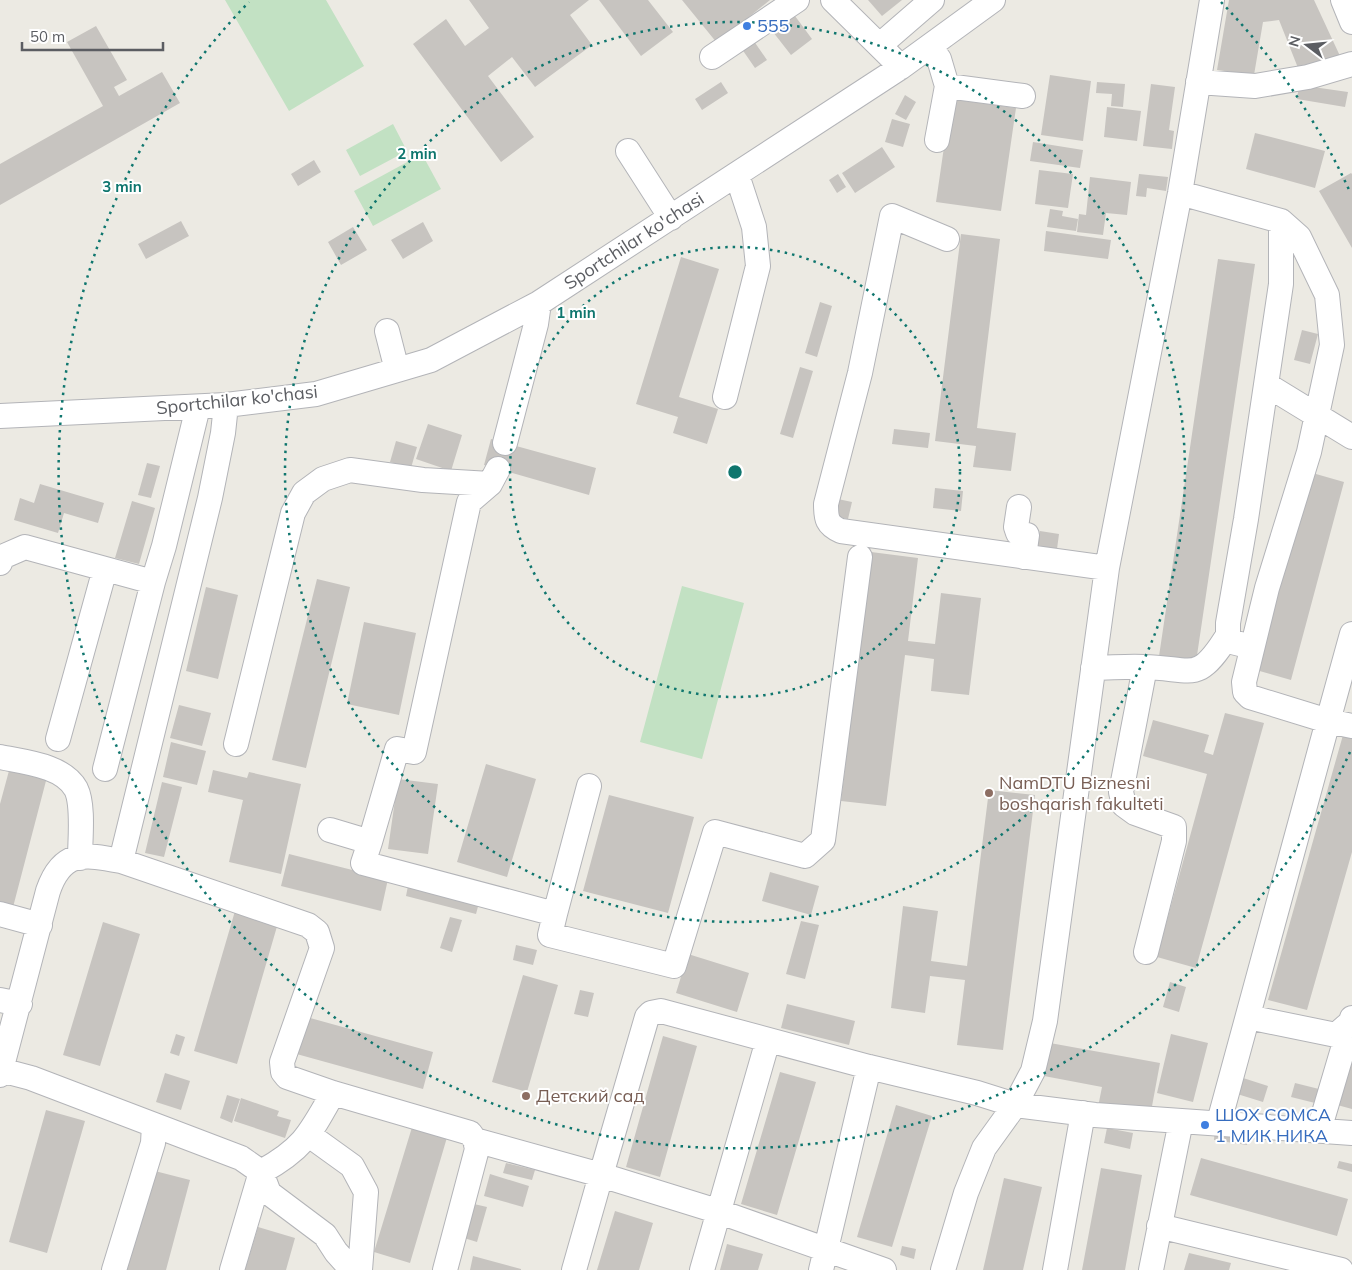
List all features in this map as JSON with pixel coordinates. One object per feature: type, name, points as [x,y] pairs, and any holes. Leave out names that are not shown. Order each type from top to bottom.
[{"type":"street","points":[[712,58],[797,0]]},
{"type":"street","points":[[833,0],[901,67]]},
{"type":"street","points":[[880,45],[932,0]]},
{"type":"street","points":[[943,1270],[966,1193],[984,1148],[1015,1105],[1033,1071],[1045,1021],[1107,568],[1180,193],[1212,0]]},
{"type":"street","points":[[1343,0],[1352,22]]},
{"type":"street","name":"Sportchilar ko'chasi","points":[[0,416],[226,405],[316,394],[431,360],[539,303],[671,218],[740,183],[930,47],[986,2]]},
{"type":"street","points":[[930,47],[939,59],[947,86],[937,140]]},
{"type":"street","points":[[1198,82],[1255,86],[1308,77],[1352,64]]},
{"type":"street","points":[[947,86],[1023,96]]},
{"type":"street","points":[[628,152],[671,218]]},
{"type":"street","points":[[725,397],[758,266],[754,227],[740,183]]},
{"type":"street","points":[[1180,193],[1281,221],[1299,237],[1327,295],[1332,345],[1318,417],[1267,588],[1244,682],[1245,692],[1250,697],[1352,726]]},
{"type":"street","points":[[947,239],[892,216],[860,373],[826,504],[826,520],[831,527],[841,531],[1107,568]]},
{"type":"street","points":[[1093,668],[1145,667],[1188,672],[1207,664],[1228,635],[1281,284],[1281,221]]},
{"type":"street","points":[[505,443],[536,324],[539,303]]},
{"type":"street","points":[[387,331],[397,370]]},
{"type":"street","points":[[1267,385],[1352,437]]},
{"type":"street","points":[[121,861],[210,498],[223,433],[226,405]]},
{"type":"street","points":[[105,769],[164,546],[198,406]]},
{"type":"street","points":[[236,744],[293,513],[304,493],[323,479],[350,470],[423,480],[494,477],[469,502],[414,752],[398,749],[364,863],[555,914]]},
{"type":"street","points":[[1018,507],[1016,527],[1018,533],[1027,535],[1024,557]]},
{"type":"street","points":[[0,563],[2,558],[25,548],[153,582]]},
{"type":"street","points":[[589,786],[550,935],[674,966],[715,832],[805,856],[823,840],[860,557]]},
{"type":"street","points":[[58,739],[105,568]]},
{"type":"street","points":[[1219,1122],[1352,634]]},
{"type":"street","points":[[1228,635],[1232,642],[1252,647]]},
{"type":"street","points":[[1145,667],[1121,792],[1124,805],[1136,813],[1174,827],[1174,841],[1146,952]]},
{"type":"street","points":[[0,757],[48,768],[65,777],[76,789],[80,805],[80,858]]},
{"type":"street","points":[[330,830],[370,842]]},
{"type":"street","points":[[352,1270],[333,1261],[325,1235],[269,1193],[261,1172],[241,1158],[31,1078],[1,1072],[10,1002],[40,926],[53,874],[66,860],[92,856],[121,861],[308,926],[317,932],[322,948],[282,1062],[283,1072],[287,1077],[333,1093],[470,1133],[476,1140],[601,1175],[717,1212],[823,1261],[884,1270]]},
{"type":"street","points":[[0,914],[40,926]]},
{"type":"street","points":[[574,1270],[647,1017],[651,1012],[661,1011],[869,1067],[977,1093],[1015,1105],[1181,1122],[1219,1122],[1352,1133]]},
{"type":"street","points":[[1248,1016],[1336,1035],[1351,1020]]},
{"type":"street","points":[[1319,1130],[1351,1020]]},
{"type":"street","points":[[702,1270],[717,1212],[768,1040]]},
{"type":"street","points":[[823,1261],[869,1067]]},
{"type":"street","points":[[232,1270],[261,1172],[287,1158],[309,1135],[333,1093]]},
{"type":"street","points":[[1055,1270],[1083,1113]]},
{"type":"street","points":[[1151,1270],[1181,1122]]},
{"type":"street","points":[[114,1270],[153,1143],[154,1125]]},
{"type":"street","points":[[309,1135],[352,1166],[366,1192],[360,1270]]},
{"type":"street","points":[[445,1270],[477,1149],[476,1140]]},
{"type":"street","points":[[1159,1226],[1262,1261],[1340,1270]]},
{"type":"green space","points":[[225,0],[326,0],[364,66],[289,111]]},
{"type":"green space","points":[[393,124],[407,151],[360,176],[346,150]]},
{"type":"green space","points":[[422,154],[441,189],[373,226],[354,191]]},
{"type":"green space","points":[[682,586],[744,603],[702,759],[640,742]]},
{"type":"building","points":[[469,0],[589,0],[570,15],[592,45],[535,87],[512,57],[488,76],[534,137],[501,162],[413,44],[446,19],[465,46],[489,28]]},
{"type":"building","points":[[599,0],[648,0],[673,32],[641,56]]},
{"type":"building","points":[[682,0],[770,0],[717,43]]},
{"type":"building","points":[[868,0],[902,0],[882,16]]},
{"type":"building","points":[[1229,0],[1314,0],[1340,56],[1300,73],[1279,20],[1263,22],[1254,75],[1217,70]]},
{"type":"building","points":[[795,16],[812,39],[791,55],[773,32]]},
{"type":"building","points":[[96,26],[127,80],[114,87],[119,96],[162,72],[180,103],[0,205],[0,164],[103,106],[67,42]]},
{"type":"building","points":[[749,34],[767,60],[755,68],[737,42]]},
{"type":"building","points":[[1050,75],[1091,81],[1083,141],[1041,135]]},
{"type":"building","points":[[721,82],[728,93],[702,110],[695,99]]},
{"type":"building","points":[[1097,82],[1125,84],[1123,107],[1111,106],[1112,94],[1096,93]]},
{"type":"building","points":[[1151,84],[1175,87],[1169,130],[1174,131],[1172,149],[1143,146]]},
{"type":"building","points":[[1299,85],[1348,92],[1345,107],[1297,99]]},
{"type":"building","points":[[905,95],[916,102],[906,120],[895,114]]},
{"type":"building","points":[[951,99],[1016,108],[1001,211],[936,202]]},
{"type":"building","points":[[1107,107],[1141,111],[1137,141],[1104,137]]},
{"type":"building","points":[[892,119],[910,124],[903,147],[885,142]]},
{"type":"building","points":[[1255,133],[1325,151],[1315,188],[1246,169]]},
{"type":"building","points":[[1033,142],[1083,150],[1080,168],[1030,161]]},
{"type":"building","points":[[882,147],[895,167],[855,193],[842,173]]},
{"type":"building","points":[[314,160],[321,172],[298,186],[291,174]]},
{"type":"building","points":[[1039,170],[1073,174],[1068,208],[1035,204]]},
{"type":"building","points":[[838,174],[846,187],[837,193],[829,180]]},
{"type":"building","points":[[1139,174],[1168,177],[1166,191],[1147,188],[1146,197],[1136,196]]},
{"type":"building","points":[[1352,174],[1352,248],[1319,191]]},
{"type":"building","points":[[1090,177],[1131,182],[1127,215],[1106,213],[1103,235],[1077,232],[1079,214],[1086,215]]},
{"type":"building","points":[[1050,209],[1063,211],[1062,216],[1078,219],[1076,231],[1047,227]]},
{"type":"building","points":[[181,221],[189,236],[146,259],[138,244]]},
{"type":"building","points":[[423,222],[433,241],[403,259],[391,240]]},
{"type":"building","points":[[353,227],[367,250],[341,265],[328,242]]},
{"type":"building","points":[[1046,231],[1111,240],[1108,259],[1044,251]]},
{"type":"building","points":[[961,234],[1000,239],[977,428],[1016,433],[1011,471],[973,467],[976,446],[935,441]]},
{"type":"building","points":[[681,257],[719,269],[679,397],[718,409],[707,444],[673,433],[678,417],[636,404]]},
{"type":"building","points":[[1218,259],[1255,264],[1195,669],[1158,663]]},
{"type":"building","points":[[820,302],[832,306],[817,357],[805,353]]},
{"type":"building","points":[[1302,330],[1318,334],[1310,364],[1294,360]]},
{"type":"building","points":[[800,367],[813,371],[793,438],[780,434]]},
{"type":"building","points":[[428,424],[462,435],[451,471],[416,459]]},
{"type":"building","points":[[894,429],[930,433],[928,448],[892,444]]},
{"type":"building","points":[[491,439],[596,468],[589,495],[484,465]]},
{"type":"building","points":[[396,441],[417,447],[411,468],[390,462]]},
{"type":"building","points":[[147,463],[160,466],[151,498],[138,495]]},
{"type":"building","points":[[1309,472],[1344,482],[1291,680],[1256,670]]},
{"type":"building","points":[[40,484],[104,503],[98,523],[64,513],[58,533],[14,520],[20,498],[34,503]]},
{"type":"building","points":[[935,488],[963,491],[961,511],[933,508]]},
{"type":"building","points":[[833,498],[852,502],[848,519],[829,515]]},
{"type":"building","points":[[132,501],[155,508],[139,564],[115,558]]},
{"type":"building","points":[[1040,531],[1059,534],[1057,549],[1038,546]]},
{"type":"building","points":[[871,552],[918,558],[908,641],[935,644],[941,593],[981,598],[969,695],[931,691],[934,659],[905,655],[886,806],[841,801]]},
{"type":"building","points":[[317,579],[350,587],[306,768],[272,760]]},
{"type":"building","points":[[206,587],[238,595],[218,679],[186,671]]},
{"type":"building","points":[[364,622],[416,633],[399,715],[347,704]]},
{"type":"building","points":[[179,705],[211,713],[202,746],[170,738]]},
{"type":"building","points":[[1225,713],[1264,723],[1196,968],[1157,957],[1207,774],[1143,756],[1153,720],[1209,735],[1204,752],[1213,755]]},
{"type":"building","points":[[1343,735],[1352,738],[1352,852],[1307,1010],[1268,1000]]},
{"type":"building","points":[[171,742],[206,751],[197,785],[163,777]]},
{"type":"building","points":[[486,764],[536,779],[507,877],[457,862]]},
{"type":"building","points":[[10,767],[47,777],[12,911],[0,908],[0,804]]},
{"type":"building","points":[[213,770],[247,778],[249,772],[301,784],[281,874],[229,862],[243,800],[208,792]]},
{"type":"building","points":[[398,779],[438,784],[428,854],[388,849]]},
{"type":"building","points":[[162,782],[182,787],[164,857],[145,853]]},
{"type":"building","points":[[989,790],[1035,795],[1003,1050],[957,1045],[965,980],[930,976],[925,1013],[891,1008],[903,906],[938,911],[931,961],[967,966]]},
{"type":"building","points":[[609,795],[694,817],[668,913],[583,891]]},
{"type":"building","points":[[289,854],[388,879],[381,911],[281,886]]},
{"type":"building","points":[[770,872],[819,886],[811,915],[762,901]]},
{"type":"building","points":[[409,881],[480,899],[476,914],[406,896]]},
{"type":"building","points":[[235,911],[278,923],[237,1064],[194,1051]]},
{"type":"building","points":[[450,917],[462,920],[452,952],[440,948]]},
{"type":"building","points":[[801,921],[819,925],[805,979],[786,974]]},
{"type":"building","points":[[103,922],[140,934],[100,1066],[63,1055]]},
{"type":"building","points":[[516,945],[537,950],[533,965],[513,960]]},
{"type":"building","points":[[688,954],[749,973],[737,1012],[676,993]]},
{"type":"building","points":[[523,975],[558,985],[527,1092],[492,1082]]},
{"type":"building","points":[[1170,982],[1186,987],[1179,1012],[1163,1007]]},
{"type":"building","points":[[580,990],[594,993],[588,1017],[574,1014]]},
{"type":"building","points":[[787,1004],[855,1021],[849,1045],[781,1028]]},
{"type":"building","points":[[303,1016],[433,1052],[423,1089],[293,1053]]},
{"type":"building","points":[[176,1034],[185,1037],[179,1056],[170,1053]]},
{"type":"building","points":[[1171,1034],[1208,1043],[1193,1102],[1157,1093]]},
{"type":"building","points":[[663,1036],[697,1046],[660,1177],[626,1167]]},
{"type":"building","points":[[1050,1043],[1160,1063],[1150,1117],[1098,1107],[1102,1087],[1044,1076]]},
{"type":"building","points":[[1341,1061],[1352,1064],[1352,1109],[1330,1103]]},
{"type":"building","points":[[780,1072],[816,1082],[777,1215],[741,1204]]},
{"type":"building","points":[[165,1073],[190,1081],[181,1110],[156,1102]]},
{"type":"building","points":[[1240,1077],[1268,1086],[1263,1102],[1234,1093]]},
{"type":"building","points":[[1295,1083],[1327,1091],[1323,1105],[1291,1097]]},
{"type":"building","points":[[227,1095],[240,1099],[232,1123],[220,1118]]},
{"type":"building","points":[[241,1098],[279,1111],[277,1116],[291,1120],[285,1138],[234,1121]]},
{"type":"building","points":[[896,1105],[932,1116],[892,1247],[857,1237]]},
{"type":"building","points":[[46,1110],[85,1121],[47,1253],[9,1242]]},
{"type":"building","points":[[413,1124],[448,1134],[410,1263],[374,1252]]},
{"type":"building","points":[[1215,1127],[1249,1132],[1247,1145],[1214,1140]]},
{"type":"building","points":[[1107,1128],[1133,1133],[1130,1149],[1104,1143]]},
{"type":"building","points":[[1201,1158],[1348,1199],[1337,1236],[1190,1195]]},
{"type":"building","points":[[1339,1161],[1352,1164],[1352,1172],[1337,1168]]},
{"type":"building","points":[[506,1163],[535,1170],[532,1180],[503,1173]]},
{"type":"building","points":[[1101,1168],[1142,1175],[1125,1270],[1082,1270]]},
{"type":"building","points":[[151,1170],[190,1180],[166,1270],[124,1270]]},
{"type":"building","points":[[490,1174],[529,1186],[523,1207],[484,1196]]},
{"type":"building","points":[[1004,1178],[1042,1187],[1023,1270],[983,1270]]},
{"type":"building","points":[[474,1204],[487,1207],[477,1242],[464,1238]]},
{"type":"building","points":[[615,1211],[653,1223],[639,1270],[597,1270]]},
{"type":"building","points":[[258,1227],[295,1238],[286,1270],[245,1270]]},
{"type":"building","points":[[727,1244],[763,1254],[758,1270],[720,1270]]},
{"type":"building","points":[[902,1246],[916,1249],[914,1259],[900,1255]]},
{"type":"building","points":[[1189,1253],[1231,1263],[1229,1270],[1184,1270]]},
{"type":"building","points":[[473,1256],[521,1269],[521,1270],[470,1270]]},
{"type":"place","name":"555","points":[[747,26]]},
{"type":"place","name":"NamDTU Biznesni boshqarish fakulteti","points":[[989,793]]},
{"type":"place","name":"Детский сад","points":[[526,1096]]},
{"type":"place","name":"ШОХ СОМСА 1 МИК НИКА","points":[[1205,1125]]}]
